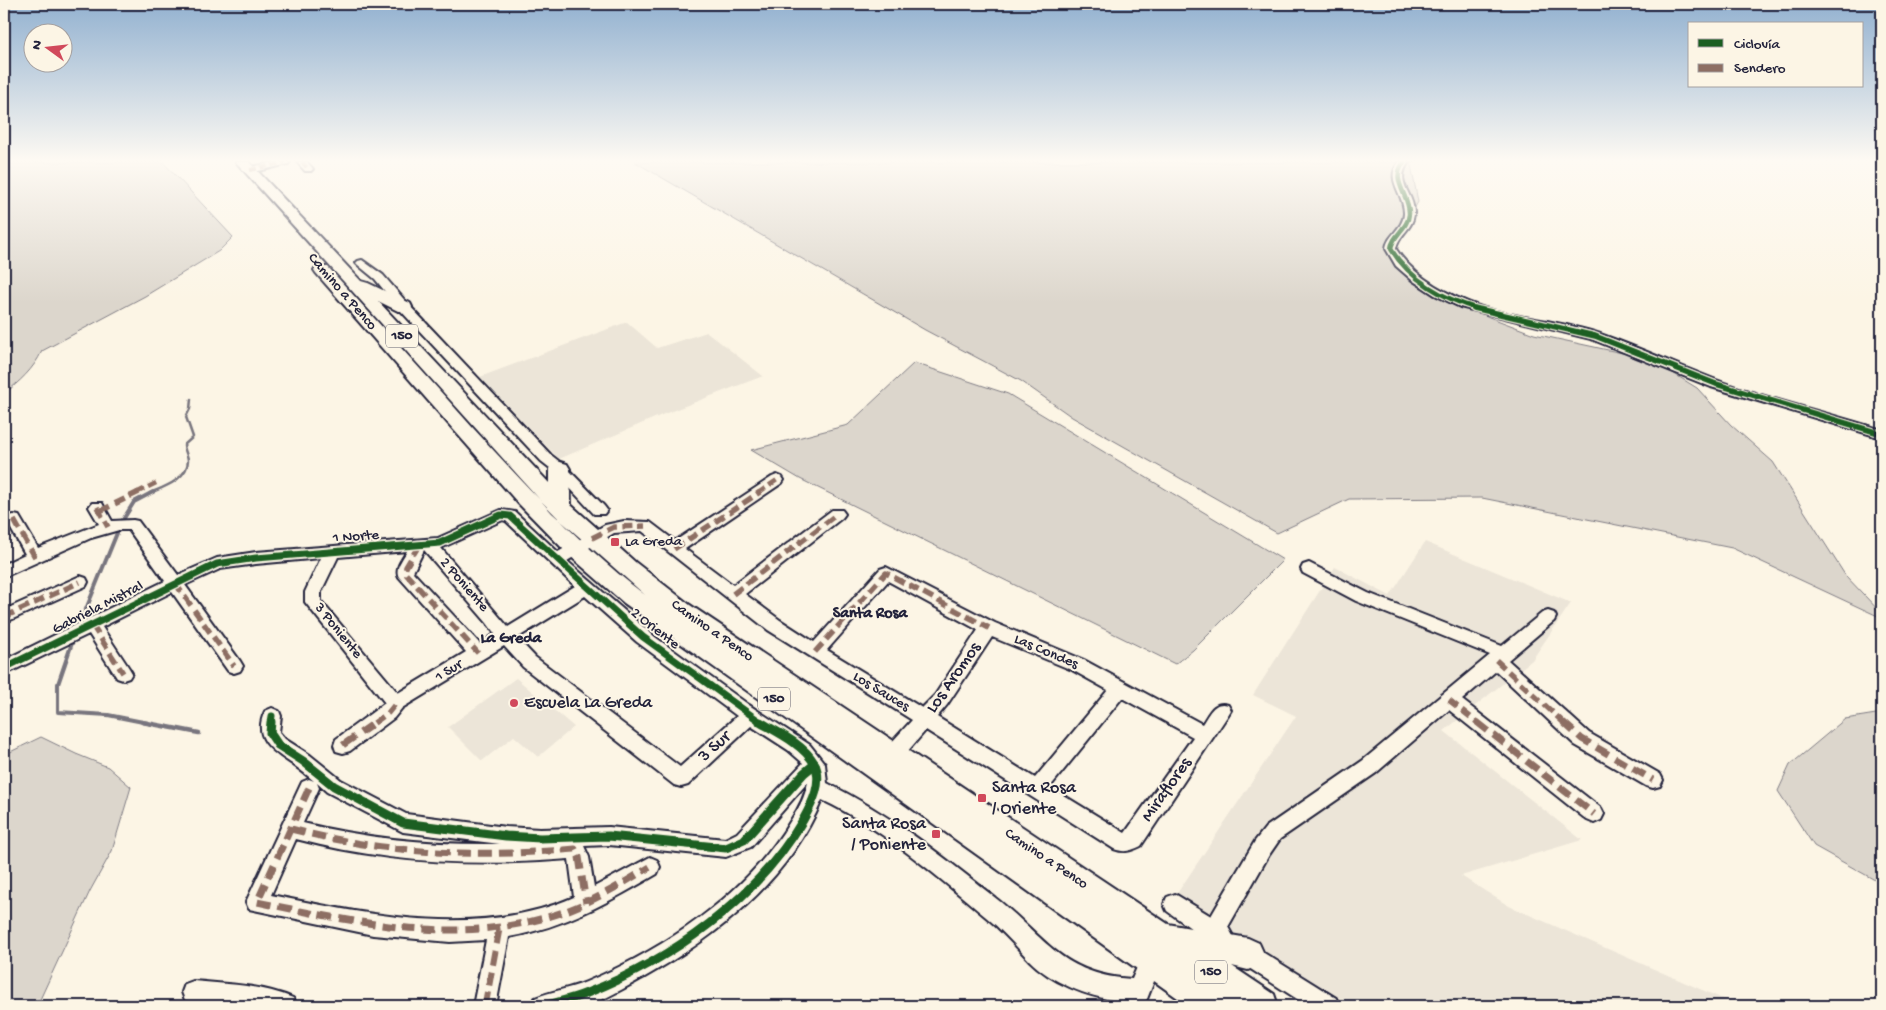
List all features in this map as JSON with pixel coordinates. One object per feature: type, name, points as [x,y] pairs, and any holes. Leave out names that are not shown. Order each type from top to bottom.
[{"type":"highway","name":"Camino a Penco","points":[[268,209],[511,483],[574,549],[646,609],[885,763],[1156,949],[1262,1006]]},
{"type":"highway","name":"Camino a Penco","points":[[286,209],[560,508],[574,549]]},
{"type":"highway","points":[[351,280],[404,307]]},
{"type":"highway","points":[[560,468],[560,508]]},
{"type":"highway","name":"Camino a Penco","points":[[1156,949],[1216,1006]]},
{"type":"highway","points":[[1156,949],[1248,954]]},
{"type":"street","points":[[1407,209],[1408,220],[1404,229],[1392,239],[1391,249],[1404,269],[1432,289],[1455,301],[1480,310],[1596,336],[1716,384],[1882,434]]},
{"type":"street","points":[[362,262],[379,277],[404,307],[546,458],[560,468],[599,510]]},
{"type":"street","points":[[674,549],[777,480]]},
{"type":"street","points":[[97,508],[115,526]]},
{"type":"street","points":[[733,594],[838,514]]},
{"type":"street","name":"2 Oriente","points":[[506,515],[574,549],[586,588],[639,634],[750,715],[807,753],[815,764]]},
{"type":"street","name":"1 Norte","points":[[204,570],[226,562],[440,544],[496,517],[506,515]]},
{"type":"street","points":[[14,520],[35,557]]},
{"type":"street","points":[[4,571],[115,526],[133,525],[234,666]]},
{"type":"street","name":"Los Sauces","points":[[574,549],[614,527],[645,526],[774,625],[1116,840],[1126,843]]},
{"type":"street","points":[[424,545],[406,567],[406,573],[478,653]]},
{"type":"street","name":"2 Poniente","points":[[424,545],[528,662],[681,779]]},
{"type":"street","name":"3 Poniente","points":[[332,552],[313,592],[313,602],[396,703]]},
{"type":"street","points":[[1309,569],[1362,597],[1500,657],[1582,739],[1653,780]]},
{"type":"street","name":"Gabriela Mistral","points":[[4,668],[204,570]]},
{"type":"street","name":"Las Condes","points":[[815,652],[886,574],[989,628],[1078,665],[1205,735]]},
{"type":"street","points":[[4,618],[80,582]]},
{"type":"street","name":"1 Sur","points":[[343,745],[388,713],[396,703],[586,588]]},
{"type":"street","points":[[1214,931],[1269,838],[1344,786],[1548,617]]},
{"type":"street","points":[[87,628],[123,673]]},
{"type":"street","name":"Los Aromos","points":[[885,763],[941,700],[989,628]]},
{"type":"street","points":[[1037,789],[1120,688]]},
{"type":"street","points":[[1449,700],[1594,814]]},
{"type":"street","name":"Miraflores","points":[[1126,843],[1134,839],[1222,710]]},
{"type":"street","name":"3 Sur","points":[[681,779],[750,715]]},
{"type":"street","points":[[272,716],[270,733],[278,745],[303,761],[334,786],[388,817],[402,824],[506,836],[540,838],[609,836],[660,840],[720,848],[732,846],[744,840],[804,773],[815,764],[818,780],[817,788],[803,820],[781,855],[767,872],[734,904],[689,937],[637,968],[591,992],[543,1006]]},
{"type":"street","points":[[310,788],[257,902],[359,922],[422,931],[460,932],[499,929],[543,919],[586,903],[650,867]]},
{"type":"street","points":[[817,788],[856,807],[896,832],[1018,931],[1052,965],[1082,981],[1114,990],[1133,999],[1156,949]]},
{"type":"street","points":[[291,829],[375,848],[437,854],[505,855],[575,849],[579,857],[586,903]]},
{"type":"street","points":[[1175,904],[1328,1006]]},
{"type":"street","points":[[485,1006],[499,929]]},
{"type":"street","points":[[193,992],[247,997],[285,1006]]},
{"type":"shaded area","points":[[4,209],[207,209],[233,237],[219,251],[145,296],[42,351],[26,375],[4,394]]},
{"type":"shaded area","points":[[716,209],[1414,209],[1392,248],[1396,259],[1447,297],[1489,317],[1534,334],[1650,359],[1697,388],[1731,425],[1773,462],[1845,575],[1882,614],[1882,618],[1732,548],[1482,498],[1349,499],[1277,533],[1072,417],[1021,381],[925,330]]},
{"type":"shaded area","points":[[627,322],[657,348],[707,332],[763,376],[664,414],[559,459],[480,377]]},
{"type":"shaded area","points":[[914,363],[1008,394],[1283,560],[1193,650],[1175,664],[800,479],[751,450],[848,425]]},
{"type":"shaded area","points":[[1425,542],[1571,603],[1532,660],[1444,731],[1582,840],[1461,876],[1509,906],[1739,1006],[1343,1006],[1176,895],[1296,716],[1253,695],[1335,567],[1390,596]]},
{"type":"shaded area","name":"Escuela La Greda","points":[[516,678],[574,727],[538,757],[514,736],[482,761],[448,727]]},
{"type":"shaded area","points":[[1882,713],[1882,884],[1814,846],[1778,791],[1790,765],[1845,719]]},
{"type":"shaded area","points":[[41,737],[108,767],[131,787],[112,851],[90,891],[37,1006],[4,1006],[4,755]]},
{"type":"waterway","points":[[150,493],[180,477],[187,467],[188,458],[184,445],[193,437],[186,417],[190,409],[191,399]]},
{"type":"waterway","points":[[121,523],[134,502],[153,492]]},
{"type":"waterway","points":[[80,624],[119,528]]},
{"type":"waterway","points":[[73,640],[58,684],[58,712],[108,715],[148,723]]},
{"type":"waterway","points":[[142,722],[199,733]]},
{"type":"marked path","points":[[674,549],[777,480]]},
{"type":"marked path","points":[[100,511],[160,481]]},
{"type":"marked path","points":[[97,507],[108,527]]},
{"type":"marked path","points":[[733,594],[837,514]]},
{"type":"marked path","points":[[14,520],[35,557]]},
{"type":"marked path","points":[[592,538],[614,527],[645,526]]},
{"type":"marked path","points":[[419,545],[406,567],[405,573],[478,653]]},
{"type":"marked path","points":[[815,652],[886,573],[989,628]]},
{"type":"marked path","points":[[4,617],[80,582]]},
{"type":"marked path","points":[[175,583],[234,666]]},
{"type":"marked path","points":[[92,625],[123,673]]},
{"type":"marked path","points":[[1496,660],[1582,739],[1653,780]]},
{"type":"marked path","points":[[1449,700],[1594,814]]},
{"type":"marked path","points":[[343,745],[388,713],[396,703]]},
{"type":"marked path","points":[[309,788],[257,902],[373,925],[450,931],[488,929],[526,923],[576,907],[650,867]]},
{"type":"marked path","points":[[291,829],[361,845],[432,853],[503,854],[575,849],[579,857],[586,903]]},
{"type":"marked path","points":[[485,1006],[499,929]]},
{"type":"cycle path","points":[[1409,209],[1406,224],[1393,239],[1391,249],[1400,264],[1416,278],[1439,293],[1464,305],[1595,336],[1716,384],[1882,434]]},
{"type":"cycle path","points":[[4,668],[217,564],[256,558],[440,543],[501,515],[510,516],[589,590],[643,637],[758,721],[803,750],[814,763],[818,776],[812,802],[789,843],[768,870],[742,896],[684,941],[653,960],[622,977],[586,993],[543,1006]]},
{"type":"cycle path","points":[[272,716],[270,733],[278,745],[303,761],[334,786],[403,823],[506,836],[540,838],[609,836],[726,848],[744,840],[804,773],[815,764]]},
{"type":"place","name":"La Greda","points":[[615,542]]},
{"type":"place","name":"Escuela La Greda","points":[[514,703]]},
{"type":"place","name":"Santa Rosa / Oriente","points":[[982,798]]},
{"type":"place","name":"Santa Rosa / Poniente","points":[[936,834]]},
{"type":"district","name":"Santa Rosa","points":[[870,614]]},
{"type":"district","name":"La Greda","points":[[511,639]]}]
